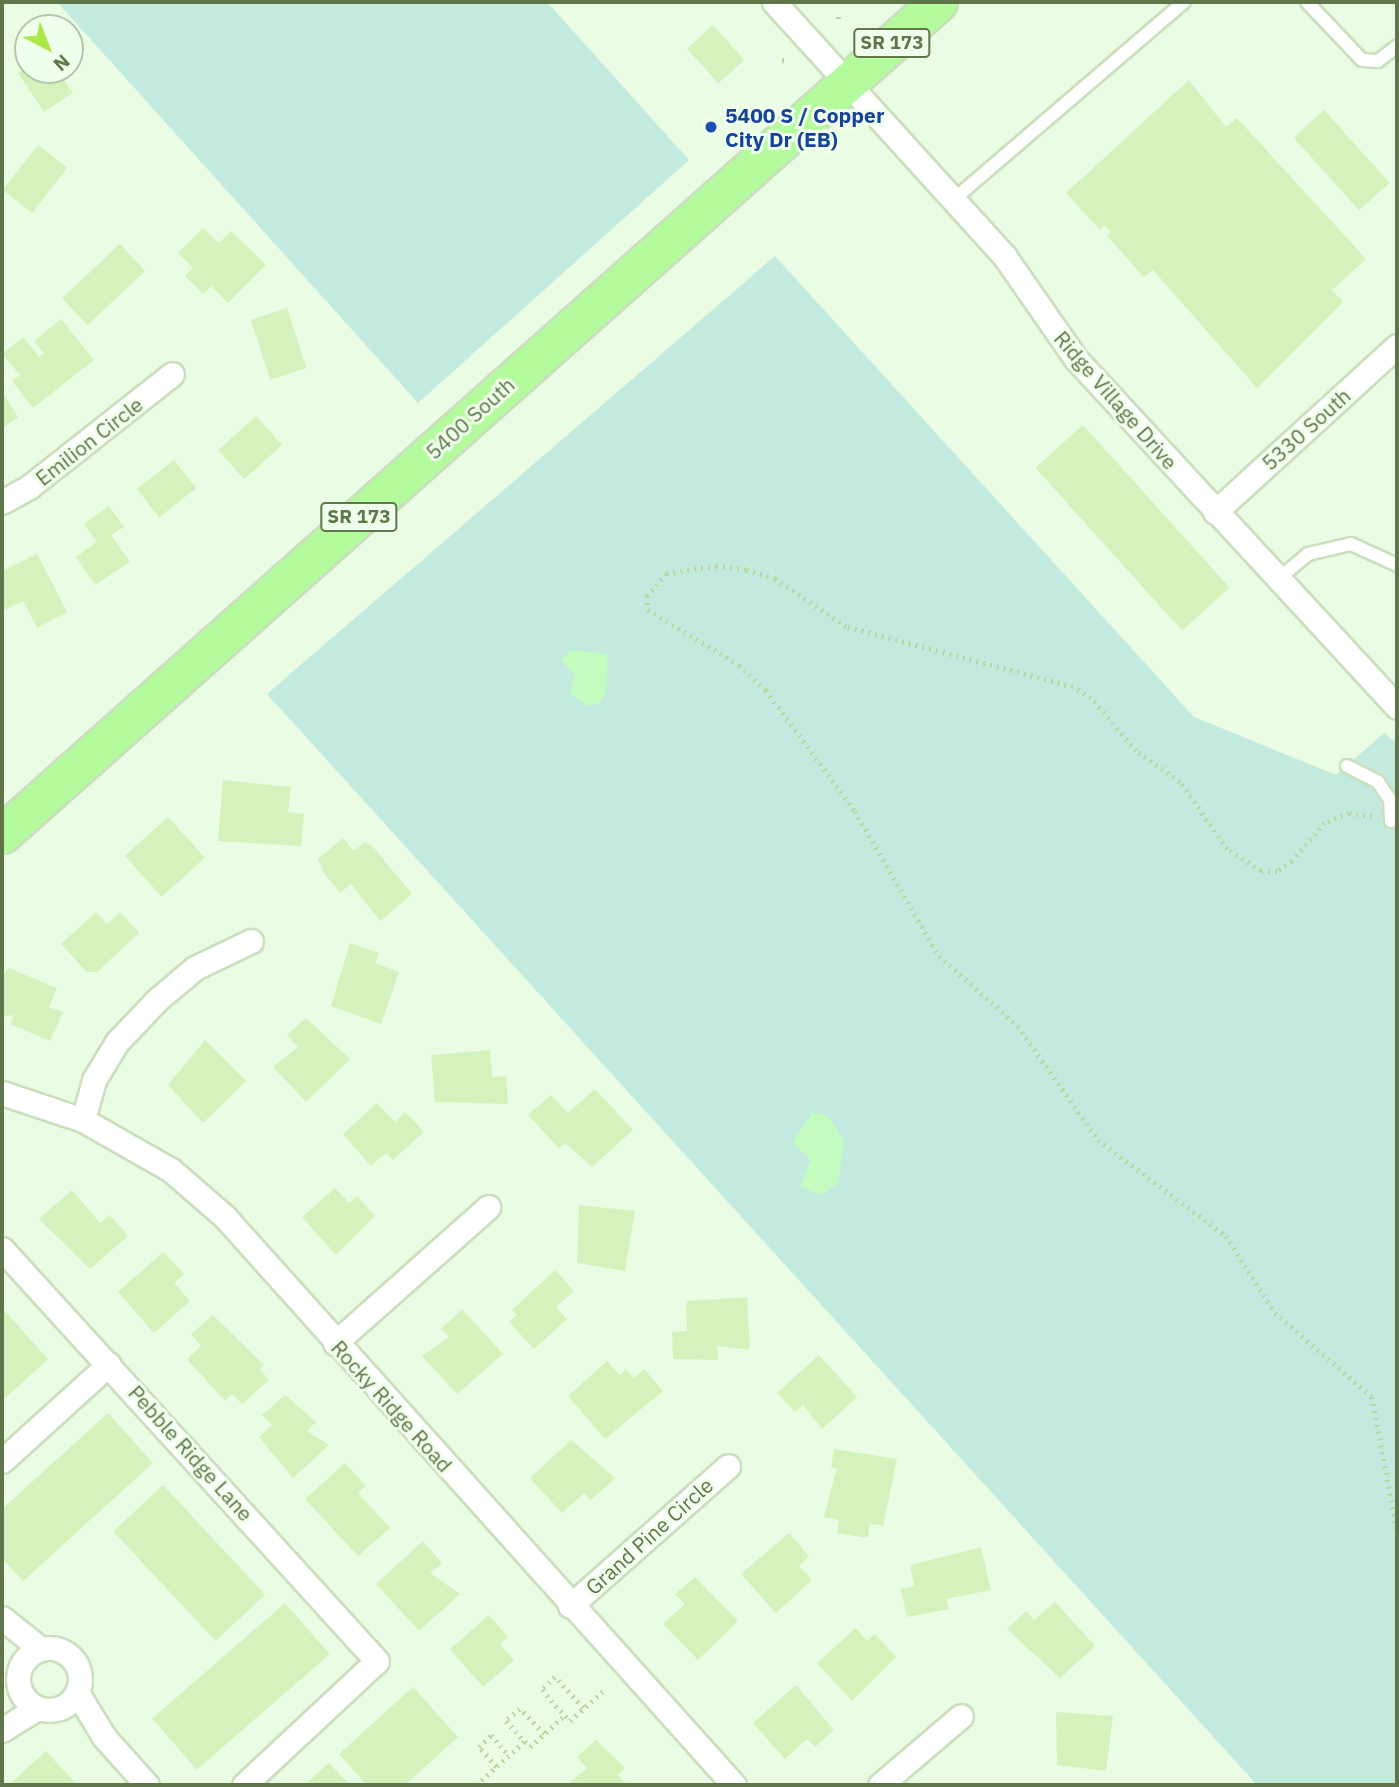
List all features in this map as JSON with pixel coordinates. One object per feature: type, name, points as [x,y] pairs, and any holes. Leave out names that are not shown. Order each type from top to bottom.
[{"type":"main road","name":"5400 South","points":[[2,834],[938,2]]},
{"type":"street","name":"Ridge Village Drive","points":[[774,2],[1012,266],[1076,359],[1397,707]]},
{"type":"street","name":"5330 South","points":[[1215,512],[1397,346]]},
{"type":"street","name":"Emilion Circle","points":[[2,502],[29,487],[172,374]]},
{"type":"street","points":[[83,1120],[94,1080],[142,1016],[195,968],[251,941]]},
{"type":"street","name":"Rocky Ridge Road","points":[[2,1093],[83,1120],[171,1170],[225,1217],[570,1606],[734,1785]]},
{"type":"street","points":[[335,1343],[488,1207]]},
{"type":"street","name":"Pebble Ridge Lane","points":[[2,1249],[377,1661],[244,1785]]},
{"type":"street","points":[[2,1461],[109,1364]]},
{"type":"street","name":"Grand Pine Circle","points":[[570,1606],[728,1466]]},
{"type":"street","points":[[2,1618],[41,1649]]},
{"type":"street","points":[[2,1626],[21,1665],[19,1691],[2,1713]]},
{"type":"street","points":[[21,1665],[41,1649],[53,1648],[74,1660],[70,1701],[147,1785]]},
{"type":"street","points":[[19,1691],[37,1708]]},
{"type":"street","points":[[2,1730],[37,1708],[70,1701]]},
{"type":"street","points":[[880,1785],[961,1716]]},
{"type":"lane","points":[[953,200],[1184,2]]},
{"type":"lane","points":[[1307,2],[1362,60],[1378,61],[1397,46]]},
{"type":"lane","points":[[1277,580],[1308,554],[1351,544],[1397,565]]},
{"type":"lane","points":[[1347,766],[1378,782],[1390,800],[1391,821]]},
{"type":"path","points":[[1391,821],[1349,813],[1325,823],[1292,861],[1277,872],[1261,872],[1227,849],[1180,782],[1136,751],[1091,698],[1073,687],[846,627],[775,579],[746,570],[679,571],[654,581],[647,596],[648,610],[739,665],[766,690],[855,811],[939,956],[1018,1026],[1098,1140],[1216,1227],[1275,1313],[1372,1396],[1397,1530]]},
{"type":"path","points":[[583,1708],[555,1677],[542,1690],[570,1721],[603,1691]]},
{"type":"path","points":[[544,1734],[520,1709],[506,1721],[530,1747],[565,1715]]},
{"type":"path","points":[[496,1767],[479,1747],[491,1735],[509,1755]]},
{"type":"path","points":[[476,1785],[524,1741]]},
{"type":"shaded area","points":[[57,2],[547,2],[689,160],[418,403],[84,32],[84,14],[68,14]]},
{"type":"shaded area","points":[[775,256],[1194,717],[1336,775],[1384,733],[1397,743],[1397,1785],[1257,1785],[267,694]]},
{"type":"sand","points":[[571,650],[607,654],[606,692],[599,704],[588,706],[570,694],[575,675],[561,660]]},
{"type":"sand","points":[[812,1113],[827,1115],[844,1141],[838,1183],[820,1195],[800,1186],[811,1160],[793,1142]]},
{"type":"building","points":[[713,25],[744,60],[718,83],[687,48]]},
{"type":"building","points":[[1189,80],[1226,127],[1237,118],[1366,259],[1332,290],[1343,302],[1257,388],[1153,270],[1144,277],[1107,236],[1111,232],[1105,225],[1100,230],[1066,193]]},
{"type":"building","points":[[25,84],[67,84],[73,93],[44,112]]},
{"type":"building","points":[[1324,110],[1390,183],[1359,210],[1294,137]]},
{"type":"building","points":[[38,145],[67,168],[32,213],[3,190]]},
{"type":"building","points":[[203,228],[219,243],[231,231],[266,265],[228,303],[211,286],[203,294],[185,276],[193,268],[178,253]]},
{"type":"building","points":[[120,244],[145,271],[87,325],[62,298]]},
{"type":"building","points":[[287,308],[306,368],[270,380],[251,320]]},
{"type":"building","points":[[61,319],[94,360],[33,408],[12,381],[20,375],[2,354],[23,337],[39,357],[44,353],[34,341]]},
{"type":"building","points":[[2,391],[18,417],[2,428]]},
{"type":"building","points":[[256,416],[282,445],[244,479],[218,450]]},
{"type":"building","points":[[1083,425],[1230,588],[1182,631],[1035,468]]},
{"type":"building","points":[[174,460],[196,488],[159,517],[137,489]]},
{"type":"building","points":[[109,506],[124,527],[111,535],[130,562],[95,585],[76,557],[97,542],[84,524]]},
{"type":"building","points":[[37,554],[67,612],[37,628],[23,601],[2,611],[2,571]]},
{"type":"building","points":[[223,780],[291,787],[288,812],[304,814],[301,846],[218,841]]},
{"type":"building","points":[[168,817],[205,858],[162,897],[125,856]]},
{"type":"building","points":[[343,838],[354,851],[365,842],[374,848],[412,894],[380,921],[351,884],[340,893],[324,873],[318,859]]},
{"type":"building","points":[[96,912],[107,924],[120,912],[139,933],[97,972],[87,972],[61,944]]},
{"type":"building","points":[[350,943],[379,953],[375,963],[399,972],[381,1024],[331,1006]]},
{"type":"building","points":[[9,968],[57,988],[49,1007],[63,1012],[50,1041],[10,1024],[14,1015],[2,1017],[2,976]]},
{"type":"building","points":[[306,1018],[350,1059],[306,1102],[273,1067],[298,1047],[287,1035]]},
{"type":"building","points":[[205,1040],[246,1081],[203,1123],[168,1085]]},
{"type":"building","points":[[490,1050],[492,1077],[506,1076],[508,1104],[435,1102],[431,1055]]},
{"type":"building","points":[[595,1089],[633,1130],[592,1167],[565,1143],[559,1148],[528,1115],[551,1095],[568,1113]]},
{"type":"building","points":[[377,1103],[395,1122],[405,1112],[424,1132],[393,1160],[386,1153],[371,1166],[343,1134]]},
{"type":"building","points":[[335,1188],[349,1203],[357,1196],[375,1216],[336,1255],[302,1217]]},
{"type":"building","points":[[72,1190],[100,1223],[110,1215],[128,1236],[90,1269],[39,1219]]},
{"type":"building","points":[[579,1205],[635,1211],[625,1271],[577,1263]]},
{"type":"building","points":[[163,1252],[184,1274],[174,1283],[190,1301],[154,1333],[118,1292]]},
{"type":"building","points":[[555,1270],[574,1291],[556,1307],[567,1319],[534,1349],[509,1322],[517,1315],[512,1310]]},
{"type":"building","points":[[747,1297],[750,1350],[717,1346],[718,1360],[673,1359],[672,1332],[687,1331],[686,1301]]},
{"type":"building","points":[[2,1308],[48,1359],[2,1401]]},
{"type":"building","points":[[462,1309],[503,1354],[457,1394],[422,1356],[449,1337],[441,1329]]},
{"type":"building","points":[[213,1315],[264,1365],[260,1369],[269,1380],[242,1404],[232,1394],[225,1401],[187,1359],[201,1346],[191,1334]]},
{"type":"building","points":[[819,1355],[857,1397],[822,1429],[803,1405],[795,1412],[777,1393]]},
{"type":"building","points":[[607,1361],[620,1375],[626,1369],[634,1378],[644,1369],[663,1391],[605,1439],[568,1396]]},
{"type":"building","points":[[285,1395],[316,1422],[307,1431],[329,1445],[293,1478],[259,1437],[272,1425],[262,1415]]},
{"type":"building","points":[[108,1413],[153,1463],[23,1581],[2,1558],[2,1509]]},
{"type":"building","points":[[571,1440],[615,1478],[591,1500],[584,1493],[562,1513],[530,1478]]},
{"type":"building","points":[[834,1449],[897,1459],[883,1526],[870,1524],[868,1538],[837,1533],[839,1520],[824,1517],[837,1468],[831,1468]]},
{"type":"building","points":[[345,1463],[366,1486],[358,1493],[390,1528],[358,1556],[305,1499]]},
{"type":"building","points":[[163,1485],[265,1595],[216,1641],[113,1531]]},
{"type":"building","points":[[789,1533],[809,1556],[799,1566],[812,1580],[776,1613],[741,1574]]},
{"type":"building","points":[[423,1541],[442,1563],[430,1573],[460,1594],[419,1631],[376,1584]]},
{"type":"building","points":[[981,1547],[991,1590],[946,1599],[949,1609],[907,1617],[901,1589],[914,1586],[910,1565]]},
{"type":"building","points":[[695,1577],[738,1621],[698,1660],[663,1624],[685,1604],[675,1594]]},
{"type":"building","points":[[1055,1602],[1095,1646],[1060,1678],[1007,1629],[1026,1611],[1034,1620]]},
{"type":"building","points":[[285,1603],[330,1654],[197,1770],[152,1718]]},
{"type":"building","points":[[489,1615],[508,1637],[500,1644],[514,1660],[483,1687],[450,1649]]},
{"type":"building","points":[[856,1628],[867,1641],[875,1634],[896,1657],[852,1701],[817,1663]]},
{"type":"building","points":[[796,1685],[834,1730],[815,1747],[807,1739],[785,1759],[753,1723]]},
{"type":"building","points":[[413,1687],[458,1737],[405,1785],[367,1785],[339,1754]]},
{"type":"building","points":[[1056,1712],[1113,1716],[1106,1771],[1057,1765]]},
{"type":"building","points":[[596,1740],[625,1768],[618,1775],[627,1785],[567,1785],[587,1768],[577,1757]]},
{"type":"building","points":[[46,1751],[77,1785],[9,1785]]},
{"type":"building","points":[[329,1763],[350,1785],[305,1785],[311,1779]]},
{"type":"place","name":"5400 S / Copper City Dr (EB)","points":[[711,127]]}]
